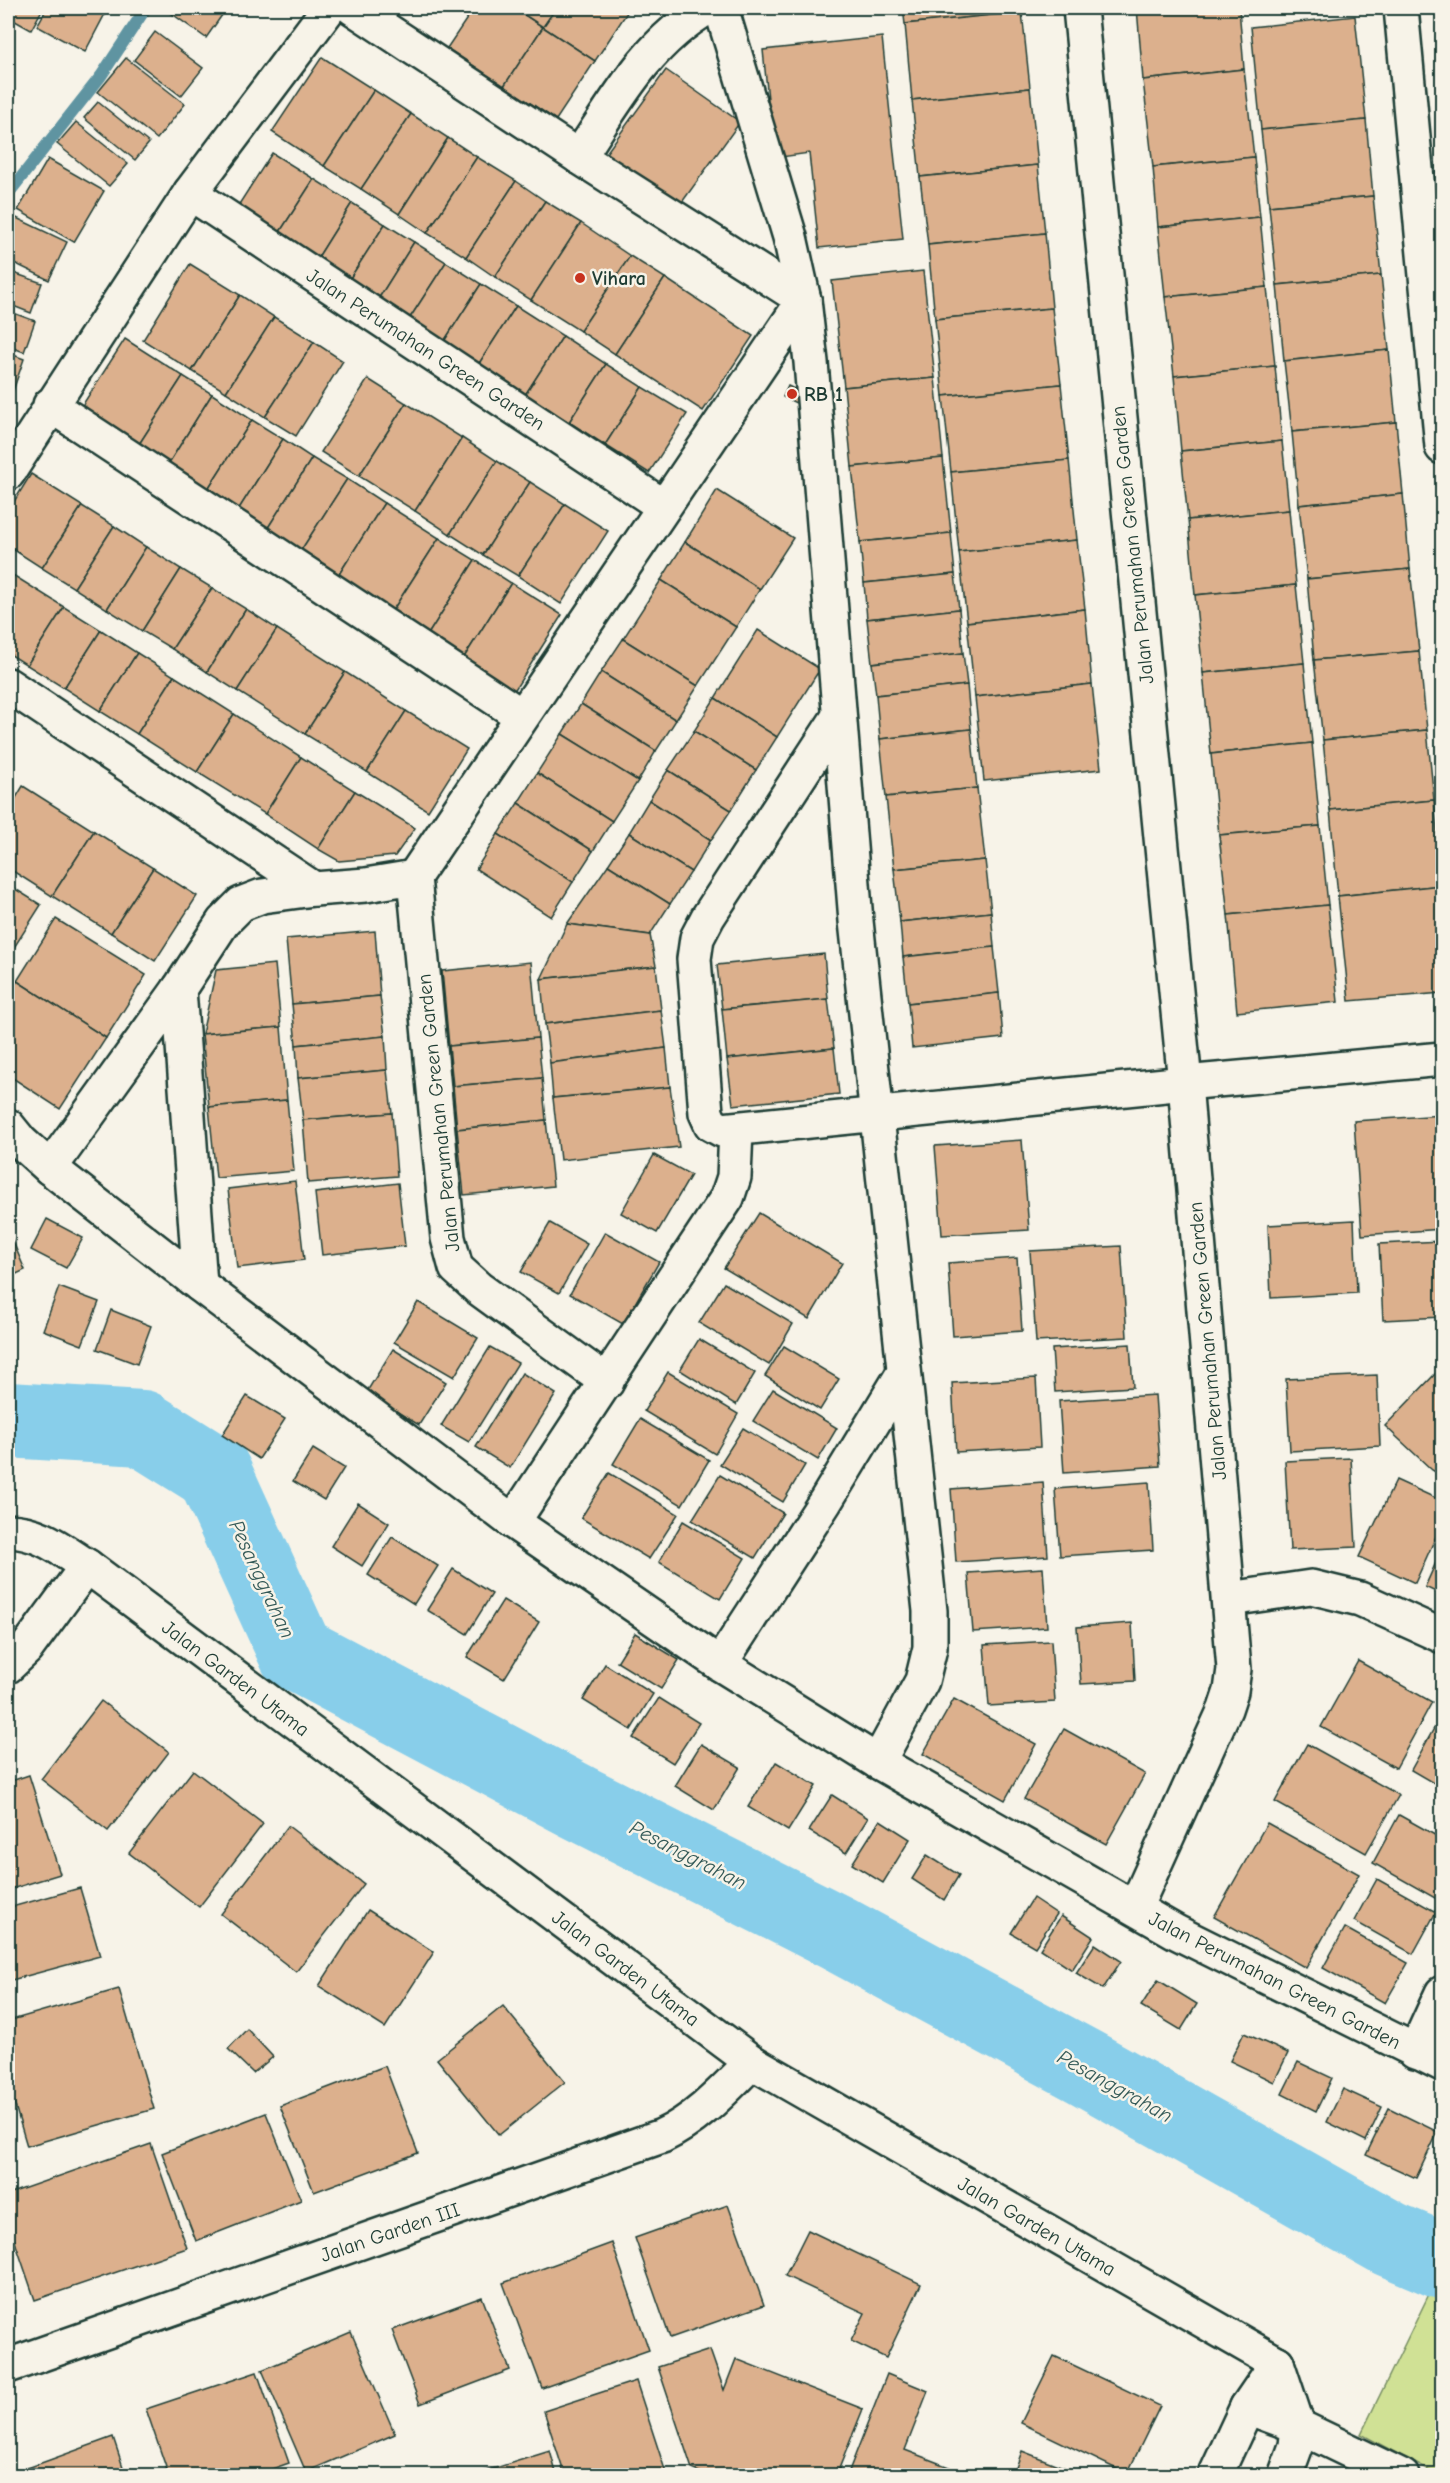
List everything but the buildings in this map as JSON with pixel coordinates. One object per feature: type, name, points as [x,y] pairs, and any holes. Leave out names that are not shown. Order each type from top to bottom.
[{"type":"street","points":[[8,473],[50,405],[190,193],[329,8]]},
{"type":"street","points":[[353,8],[579,157],[804,300]]},
{"type":"street","points":[[579,157],[647,56],[684,21],[706,8]]},
{"type":"street","points":[[721,8],[790,237],[804,300],[811,362],[856,921],[930,1611],[930,1648],[922,1681],[878,1762]]},
{"type":"street","name":"Jalan Perumahan Green Garden","points":[[1080,8],[1185,1083],[1230,1599],[1234,1669],[1228,1700],[1135,1908]]},
{"type":"street","points":[[1401,8],[1443,447]]},
{"type":"street","name":"Jalan Perumahan Green Garden","points":[[190,193],[663,506]]},
{"type":"street","points":[[50,1168],[223,922],[241,904],[262,896],[414,878],[804,300]]},
{"type":"street","points":[[50,405],[522,716]]},
{"type":"street","points":[[8,685],[314,889]]},
{"type":"street","points":[[839,716],[714,908],[697,938],[694,959],[696,992],[706,1113],[711,1124],[722,1130],[736,1130],[1185,1083],[1443,1059]]},
{"type":"street","name":"Jalan Perumahan Green Garden","points":[[414,878],[448,1238],[456,1268],[478,1288],[608,1382]]},
{"type":"street","points":[[178,989],[200,1285]]},
{"type":"street","name":"Jalan Perumahan Green Garden","points":[[8,1126],[21,1142],[50,1168],[200,1285],[513,1522],[720,1664],[878,1762],[1176,1932],[1429,2058],[1443,1993]]},
{"type":"street","points":[[513,1522],[608,1382],[727,1198],[734,1177],[736,1130]]},
{"type":"street","points":[[720,1664],[825,1502],[904,1372]]},
{"type":"street","name":"Jalan Garden Utama","points":[[8,1531],[23,1531],[40,1536],[87,1566],[752,2062],[1277,2362]]},
{"type":"street","points":[[8,1666],[26,1649],[87,1566]]},
{"type":"street","points":[[1230,1599],[1311,1587],[1360,1599],[1443,1636]]},
{"type":"street","name":"Jalan Garden III","points":[[8,2366],[662,2136],[680,2128],[699,2114],[752,2062]]},
{"type":"street","points":[[1215,2475],[1246,2407],[1277,2362]]},
{"type":"street","points":[[1277,2362],[1298,2426],[1296,2446],[1284,2475]]},
{"type":"street","points":[[1246,2407],[1298,2426],[1402,2475]]},
{"type":"green space","points":[[1434,2284],[1442,2288],[1442,2476],[1361,2434]]},
{"type":"waterway","points":[[8,194],[101,76],[146,8]]},
{"type":"waterway","name":"Pesanggrahan","points":[[8,1420],[142,1428],[214,1473],[296,1653],[578,1802],[837,1933],[1085,2067],[1390,2239],[1442,2261]]},
{"type":"place","name":"Vihara","points":[[580,278]]},
{"type":"place","name":"RB 1","points":[[792,394]]}]
